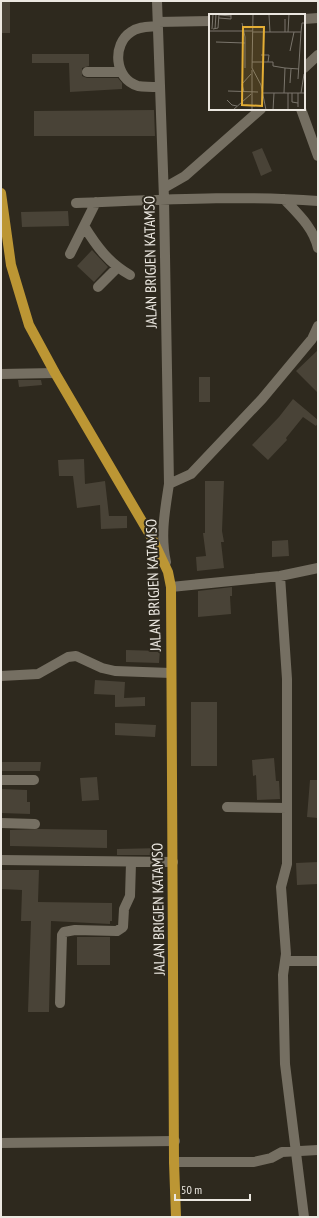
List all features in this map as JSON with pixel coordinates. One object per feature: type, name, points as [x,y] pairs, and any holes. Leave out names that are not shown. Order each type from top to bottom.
[{"type":"main road","points":[[2,198],[11,265],[19,296],[29,324],[55,373],[152,540],[168,572]]},
{"type":"main road","name":"JALAN BRIGJEN KATAMSO","points":[[168,572],[171,587],[174,1162],[176,1217]]},
{"type":"street","name":"JALAN BRIGJEN KATAMSO","points":[[158,1],[164,188],[169,484],[163,526],[163,551],[168,572]]},
{"type":"street","points":[[305,19],[318,18]]},
{"type":"street","points":[[160,87],[138,86],[129,81],[121,72],[118,60],[119,47],[125,37],[139,28],[158,24],[209,21]]},
{"type":"street","points":[[305,67],[318,55]]},
{"type":"street","points":[[87,72],[121,72]]},
{"type":"street","points":[[164,188],[186,176],[260,110]]},
{"type":"street","points":[[301,110],[318,156]]},
{"type":"street","points":[[76,203],[164,199],[284,199],[318,201]]},
{"type":"street","points":[[284,199],[303,218],[316,237]]},
{"type":"street","points":[[70,254],[96,202]]},
{"type":"street","points":[[318,225],[316,237],[318,248]]},
{"type":"street","points":[[84,226],[100,251],[118,267],[130,275]]},
{"type":"street","points":[[98,287],[118,267]]},
{"type":"street","points":[[169,484],[191,474],[262,400],[312,339],[318,326]]},
{"type":"street","points":[[1,374],[55,373]]},
{"type":"street","points":[[171,587],[280,576],[318,568]]},
{"type":"street","points":[[280,576],[287,679],[286,864],[281,887],[285,961],[283,975],[284,1064],[304,1217]]},
{"type":"street","points":[[1,676],[38,674],[68,657],[76,656],[102,668],[115,671],[171,673]]},
{"type":"street","points":[[1,780],[34,780]]},
{"type":"street","points":[[227,807],[287,808]]},
{"type":"street","points":[[1,823],[35,824]]},
{"type":"street","points":[[1,860],[131,863],[173,862]]},
{"type":"street","points":[[60,1003],[62,935],[64,932],[75,930],[111,931],[122,929],[124,925],[124,909],[130,896],[131,863]]},
{"type":"street","points":[[285,961],[318,961]]},
{"type":"street","points":[[1,1143],[175,1141]]},
{"type":"street","points":[[174,1162],[254,1162],[271,1158],[282,1152],[296,1150],[318,1150]]},
{"type":"building","points":[[1,1],[10,1],[10,33],[1,33]]},
{"type":"building","points":[[32,54],[89,54],[89,66],[82,68],[82,76],[87,78],[118,78],[122,83],[122,89],[70,92],[69,63],[32,63]]},
{"type":"building","points":[[154,110],[155,136],[34,136],[34,111]]},
{"type":"building","points":[[262,148],[272,171],[261,176],[252,152]]},
{"type":"building","points":[[68,211],[69,226],[22,227],[21,212]]},
{"type":"building","points":[[92,250],[108,267],[94,282],[77,266]]},
{"type":"building","points":[[318,350],[318,393],[296,371]]},
{"type":"building","points":[[199,377],[210,377],[210,402],[199,402]]},
{"type":"building","points":[[18,380],[41,380],[42,385],[19,387]]},
{"type":"building","points":[[293,399],[318,420],[318,423],[316,426],[303,417],[286,438],[287,440],[268,460],[252,445],[279,417]]},
{"type":"building","points":[[84,459],[85,484],[105,481],[109,516],[127,516],[127,528],[101,529],[100,505],[77,508],[73,476],[59,476],[58,460]]},
{"type":"building","points":[[205,481],[224,481],[222,531],[224,542],[221,542],[224,568],[197,571],[196,557],[206,556],[203,533],[205,533]]},
{"type":"building","points":[[288,540],[289,556],[272,557],[272,541]]},
{"type":"building","points":[[232,587],[232,596],[230,596],[231,614],[198,617],[198,591]]},
{"type":"building","points":[[126,650],[160,651],[159,663],[126,662]]},
{"type":"building","points":[[95,680],[125,682],[124,698],[145,697],[145,706],[115,707],[115,695],[94,694]]},
{"type":"building","points":[[191,702],[217,702],[217,766],[191,766]]},
{"type":"building","points":[[115,723],[156,725],[155,737],[115,735]]},
{"type":"building","points":[[274,758],[276,781],[279,781],[280,799],[257,800],[256,775],[253,776],[252,760]]},
{"type":"building","points":[[1,762],[41,762],[40,771],[1,771]]},
{"type":"building","points":[[97,777],[99,800],[82,801],[80,778]]},
{"type":"building","points":[[310,780],[318,780],[318,818],[307,817]]},
{"type":"building","points":[[1,789],[27,790],[27,802],[30,802],[30,814],[1,813]]},
{"type":"building","points":[[10,830],[107,830],[107,848],[10,846]]},
{"type":"building","points":[[162,848],[162,855],[117,855],[117,849]]},
{"type":"building","points":[[318,862],[318,884],[297,885],[296,863]]},
{"type":"building","points":[[1,870],[39,870],[38,902],[112,903],[112,921],[110,921],[110,924],[51,921],[49,1012],[28,1012],[31,921],[21,921],[22,890],[1,889]]},
{"type":"building","points":[[77,937],[110,937],[110,965],[77,965]]}]
